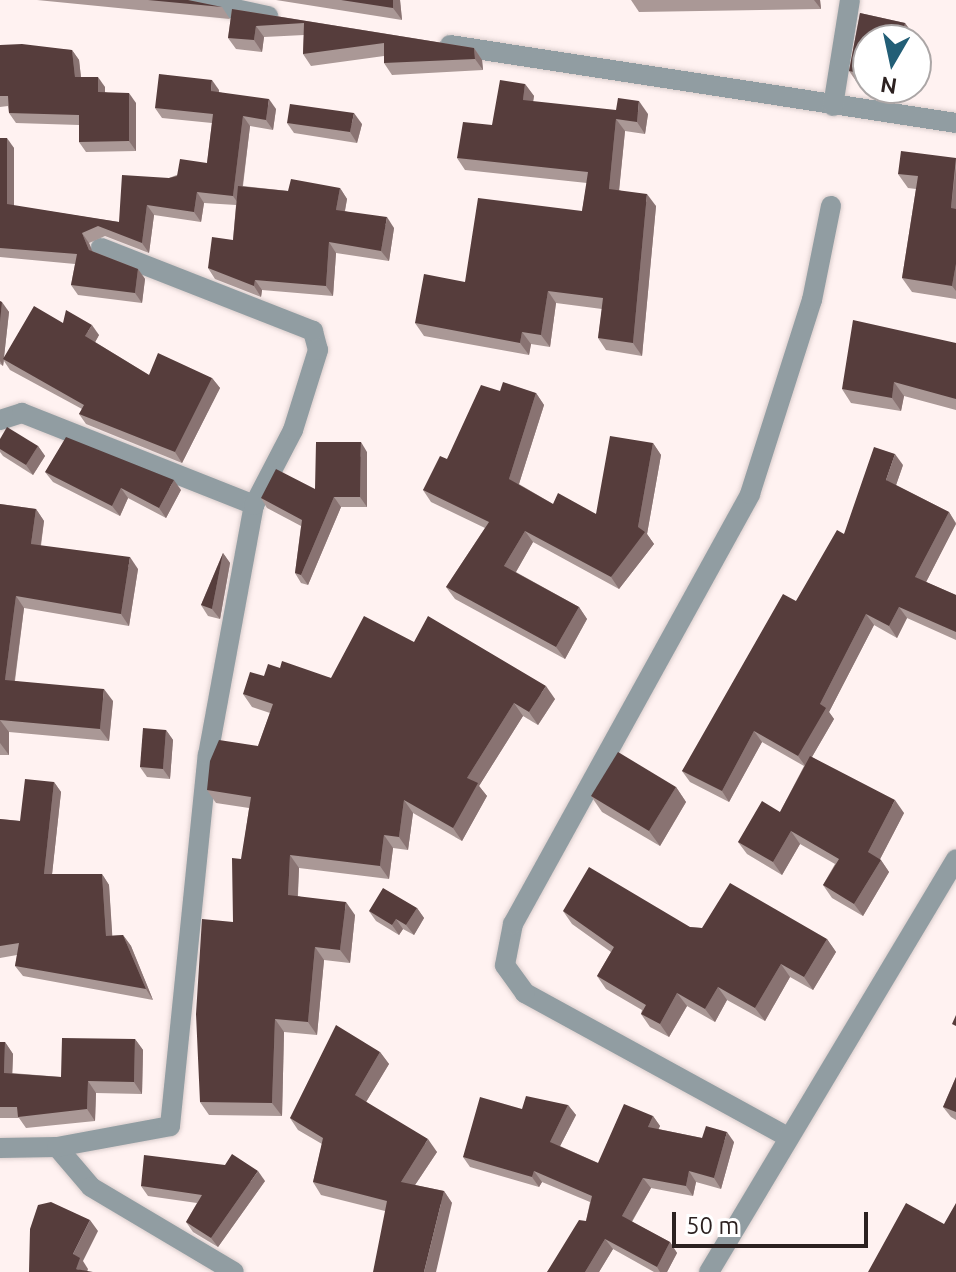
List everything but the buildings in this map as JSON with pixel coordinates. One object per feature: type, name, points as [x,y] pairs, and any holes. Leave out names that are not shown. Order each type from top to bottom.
[{"type":"street","points":[[194,0],[296,20]]},
{"type":"street","points":[[833,106],[850,0]]},
{"type":"street","points":[[422,40],[956,123]]},
{"type":"street","points":[[786,1136],[525,993],[505,965],[513,924],[750,494],[812,300],[831,206]]},
{"type":"street","points":[[0,1148],[57,1147],[153,1134],[170,1126],[177,1107],[208,755],[254,505],[293,430],[318,350],[313,331],[101,248]]},
{"type":"street","points":[[0,420],[22,413],[254,505]]},
{"type":"street","points":[[709,1272],[786,1136],[956,859]]},
{"type":"street","points":[[57,1147],[91,1187],[234,1272]]}]
